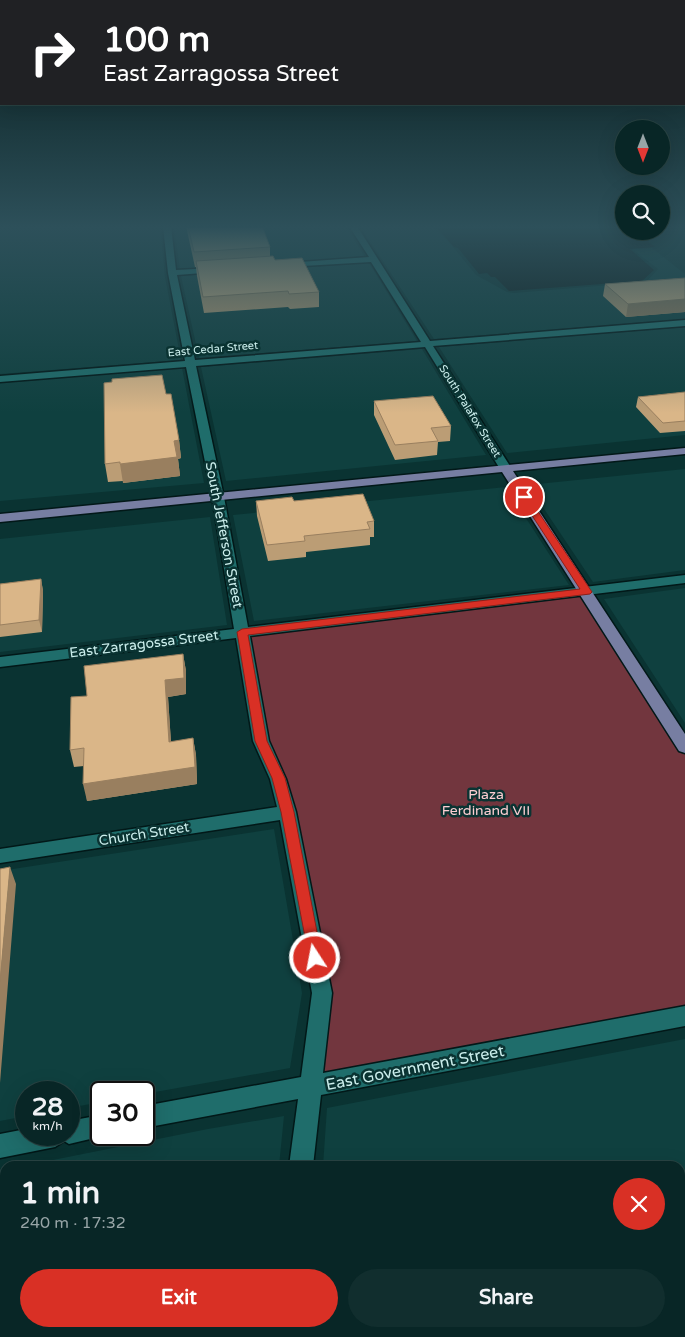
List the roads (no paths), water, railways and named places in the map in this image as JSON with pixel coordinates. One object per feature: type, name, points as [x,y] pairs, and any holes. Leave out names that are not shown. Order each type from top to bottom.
[{"type":"main road","points":[[0,518],[685,451]]},
{"type":"main road","name":"South Palafox Street","points":[[506,469],[685,746]]},
{"type":"street","name":"South Jefferson Street","points":[[175,288],[218,497],[261,741],[278,778],[287,812],[322,993],[302,1161]]},
{"type":"street","name":"South Palafox Street","points":[[392,288],[506,469]]},
{"type":"street","name":"East Cedar Street","points":[[0,379],[685,323]]},
{"type":"street","name":"East Zarragossa Street","points":[[0,662],[685,579]]},
{"type":"street","name":"Church Street","points":[[0,856],[287,812]]},
{"type":"street","name":"East Government Street","points":[[155,1116],[685,1016]]},
{"type":"street","points":[[0,1146],[15,1143]]},
{"type":"park label","name":"Plaza Ferdinand VII","points":[[486,802]]}]
